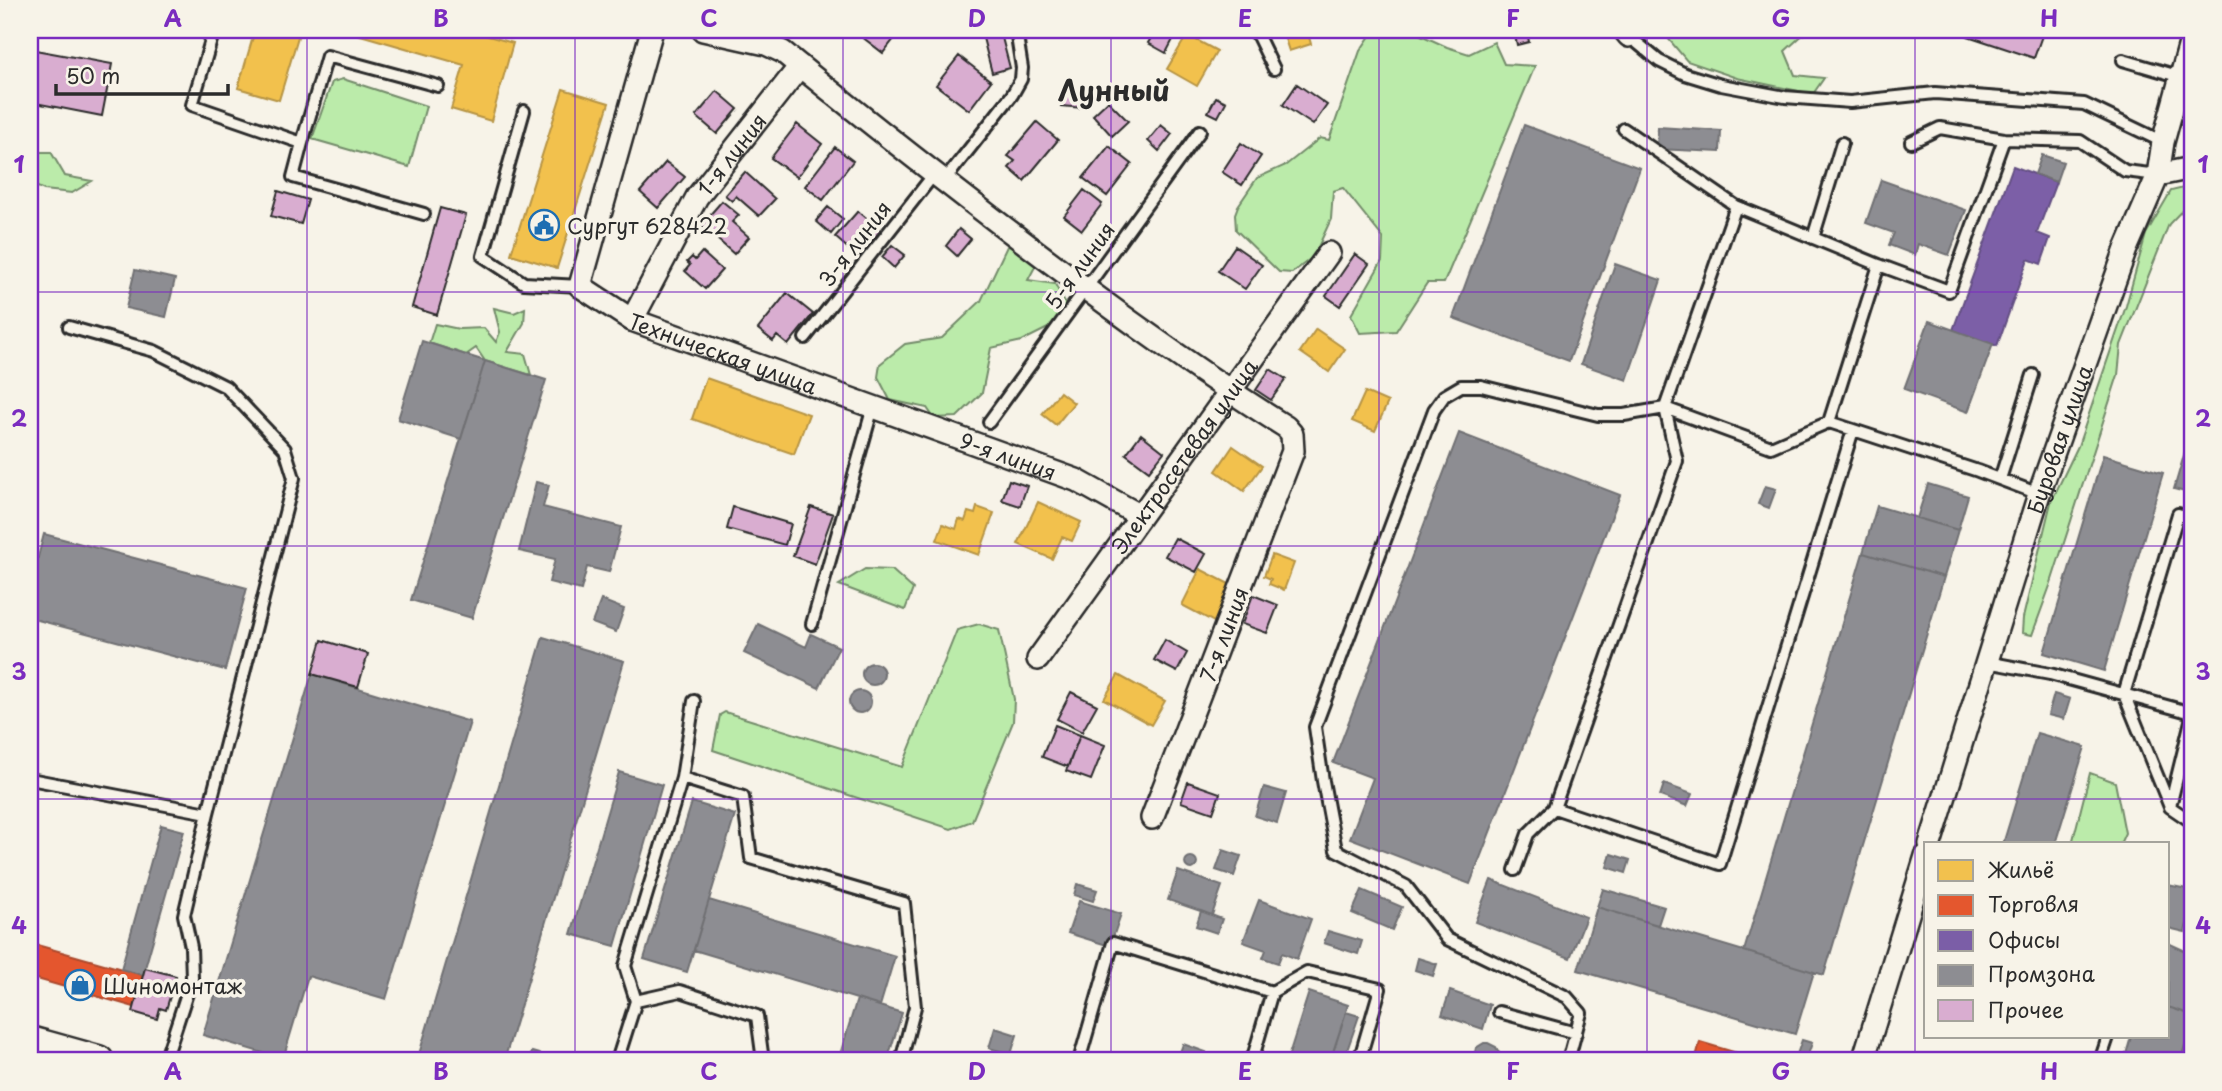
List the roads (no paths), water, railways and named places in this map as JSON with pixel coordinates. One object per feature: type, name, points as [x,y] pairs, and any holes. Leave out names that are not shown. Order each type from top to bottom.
[{"type":"main road","points":[[30,1042],[98,1061]]},
{"type":"street","points":[[580,286],[652,30]]},
{"type":"street","points":[[703,30],[744,34],[783,52],[1086,289],[1231,392]]},
{"type":"street","name":"Буровая улица","points":[[1931,842],[2039,494],[2126,249],[2158,175],[2163,142],[2192,36]]},
{"type":"street","name":"1-я линия","points":[[632,320],[697,197],[800,66]]},
{"type":"street","points":[[2158,175],[2192,168]]},
{"type":"street","name":"Электросетевая улица","points":[[1038,659],[1329,253]]},
{"type":"street","name":"Техническая улица","points":[[580,286],[632,320],[873,407]]},
{"type":"street","name":"7-я линия","points":[[1152,818],[1293,451],[1292,434],[1286,427],[1231,392]]},
{"type":"street","name":"9-я линия","points":[[873,407],[1076,480],[1139,515]]},
{"type":"street","points":[[1863,1061],[1924,863]]},
{"type":"lane","points":[[215,30],[192,105],[302,143]]},
{"type":"lane","name":"3-я линия","points":[[805,338],[1012,95],[1021,79],[1016,30]]},
{"type":"lane","points":[[1255,30],[1274,69]]},
{"type":"lane","points":[[1626,33],[1659,61],[1685,74],[1721,85],[1784,97],[1850,102],[1935,93],[2084,104],[2163,142]]},
{"type":"lane","points":[[424,214],[293,177],[327,57],[438,86]]},
{"type":"lane","points":[[2123,60],[2181,78]]},
{"type":"lane","points":[[523,111],[483,257],[524,283],[580,286]]},
{"type":"lane","points":[[1911,142],[1940,128],[2004,139],[2080,141],[2125,171],[2158,175]]},
{"type":"lane","points":[[1624,130],[1736,206],[1949,291],[2004,139]]},
{"type":"lane","name":"5-я линия","points":[[989,422],[1200,131]]},
{"type":"lane","points":[[1814,239],[1842,143]]},
{"type":"lane","points":[[1516,870],[1528,834],[1554,808],[1677,461],[1665,408],[1736,206]]},
{"type":"lane","points":[[1829,422],[1879,265]]},
{"type":"lane","points":[[69,327],[154,351],[226,387],[285,449],[294,478],[184,915],[191,947],[192,978],[165,1061]]},
{"type":"lane","points":[[2000,479],[2033,375]]},
{"type":"lane","points":[[1568,1061],[1581,1013],[1567,997],[1447,939],[1406,886],[1336,850],[1323,781],[1315,727],[1434,410],[1444,396],[1461,386],[1481,386],[1598,415],[1624,415],[1665,408],[1771,447],[1829,422],[2039,494]]},
{"type":"lane","points":[[811,624],[873,407]]},
{"type":"lane","points":[[1554,808],[1720,864],[1853,430]]},
{"type":"lane","points":[[2192,518],[2178,514],[2124,694],[2170,807],[2192,822]]},
{"type":"lane","points":[[1987,662],[2050,674],[2192,715],[2170,807]]},
{"type":"lane","points":[[617,1061],[636,1001],[625,966],[682,778],[694,701]]},
{"type":"lane","points":[[682,778],[743,797],[751,858],[904,903],[915,1007],[901,1061]]},
{"type":"lane","points":[[30,779],[208,813]]},
{"type":"lane","points":[[1079,1061],[1113,943],[1272,992]]},
{"type":"lane","points":[[1252,1061],[1272,992],[1307,972],[1380,989],[1359,1061]]},
{"type":"lane","points":[[636,1001],[680,991],[757,1016],[763,1061]]},
{"type":"lane","points":[[1499,1012],[1576,1032]]},
{"type":"lane","points":[[2100,1061],[2108,1038]]},
{"type":"place","name":"Сургут 628422","points":[[544,225]]},
{"type":"place","name":"Шиномонтаж","points":[[80,985]]},
{"type":"district","name":"Лунный","points":[[1114,89]]}]
